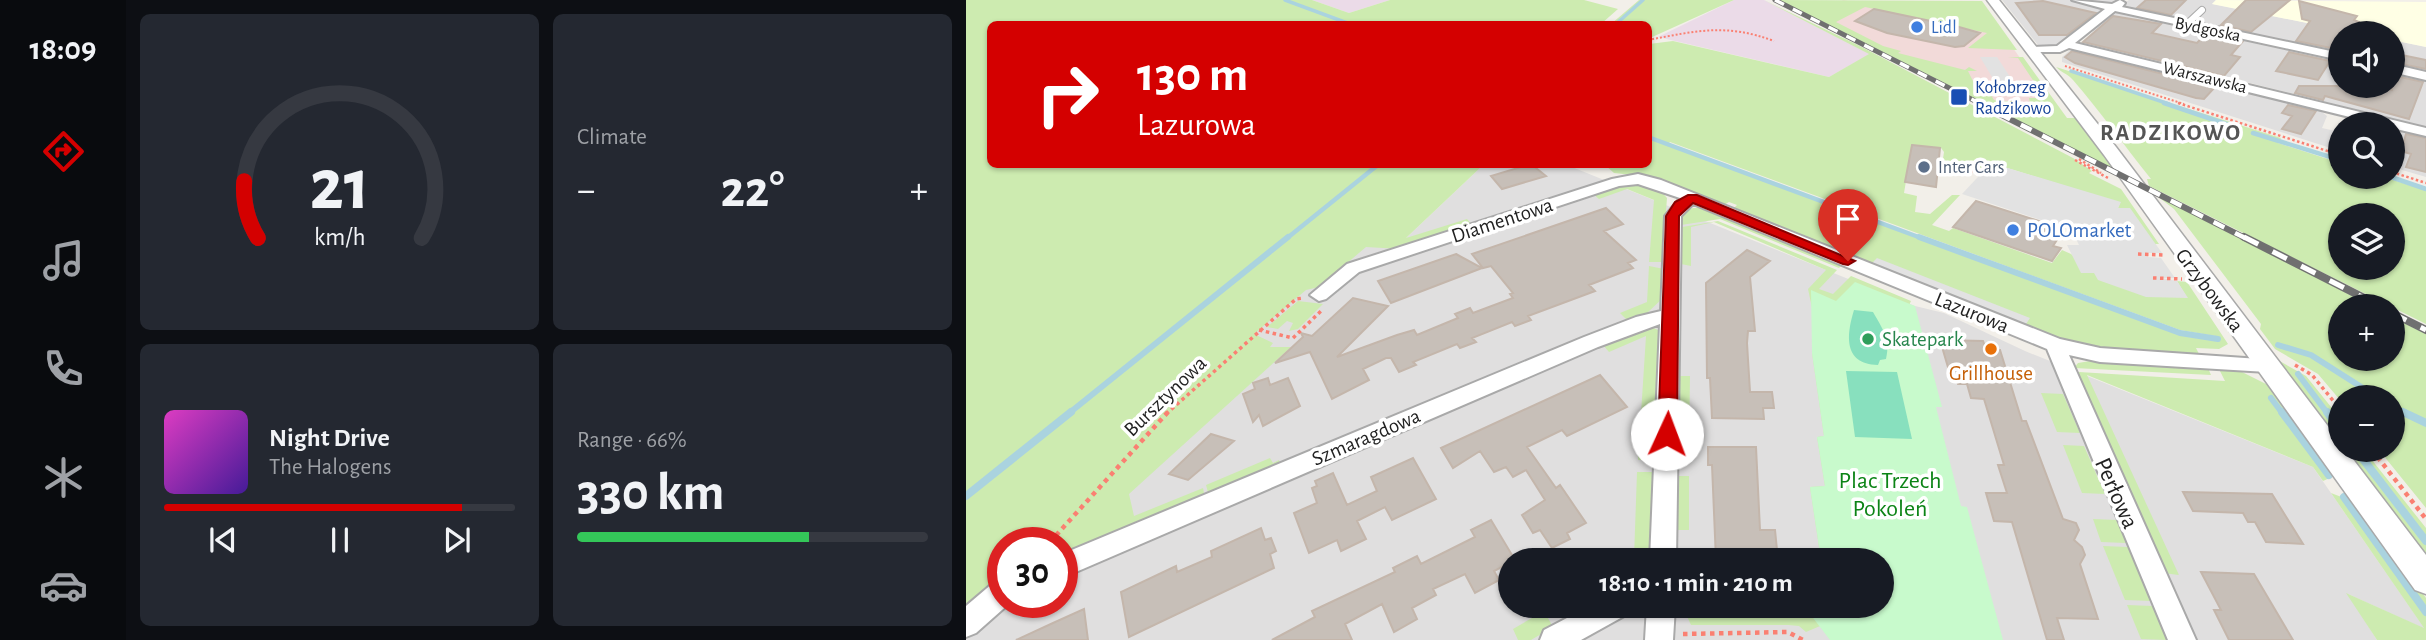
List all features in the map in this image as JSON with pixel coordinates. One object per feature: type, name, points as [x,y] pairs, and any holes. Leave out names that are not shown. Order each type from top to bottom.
[{"type":"street","name":"Grzybowska","points":[[1993,0],[2426,580]]},
{"type":"street","name":"Bydgoska","points":[[2077,0],[2328,54]]},
{"type":"street","points":[[2032,50],[2056,49],[2067,44],[2124,0]]},
{"type":"street","name":"Warszawska","points":[[2067,44],[2426,132]]},
{"type":"street","points":[[2405,71],[2426,76]]},
{"type":"street","name":"Diamentowa","points":[[1319,295],[1353,268],[1617,182],[1645,180],[1692,198]]},
{"type":"street","points":[[1663,548],[1673,216],[1680,205],[1692,198]]},
{"type":"street","name":"Lazurowa","points":[[1692,198],[2056,345],[2111,356],[2267,365]]},
{"type":"street","name":"Szmaragdowa","points":[[1078,559],[1633,325],[1672,315]]},
{"type":"street","name":"Perłowa","points":[[2056,345],[2182,640]]},
{"type":"street","points":[[966,624],[987,606]]},
{"type":"street","points":[[1554,640],[1594,618]]},
{"type":"street","points":[[1662,618],[1665,639]]},
{"type":"lane","points":[[2187,24],[2202,10]]},
{"type":"path","points":[[1652,39],[1712,28],[1747,31],[1774,41]]},
{"type":"path","points":[[2064,66],[2328,151]]},
{"type":"path","points":[[2077,160],[2103,175]]},
{"type":"path","points":[[1940,168],[1993,174]]},
{"type":"path","points":[[2405,176],[2426,183]]},
{"type":"path","points":[[2153,278],[2188,280]]},
{"type":"path","points":[[1259,331],[1293,338],[1327,305],[1319,295]]},
{"type":"path","name":"Bursztynowa","points":[[1064,527],[1178,401],[1296,299],[1319,295]]},
{"type":"path","points":[[2381,462],[2426,519]]},
{"type":"path","points":[[1665,639],[1688,633],[1788,632],[1803,640]]},
{"type":"shaded area","points":[[1312,0],[1390,0],[1349,13]]},
{"type":"shaded area","points":[[1734,0],[1764,0],[1870,54],[1829,77],[1658,37]]},
{"type":"shaded area","name":"Lidl","points":[[1843,0],[2003,34],[2065,121],[2031,124],[1823,19]]},
{"type":"shaded area","points":[[2002,0],[2119,0],[2054,47],[2038,45]]},
{"type":"shaded area","points":[[2129,0],[2216,0],[2212,4],[2328,27],[2328,98],[2405,98],[2405,43],[2426,47],[2426,127],[2405,122],[2405,112],[2366,112],[2083,41],[2094,31],[2090,30],[2115,11],[2124,9],[2120,6]]},
{"type":"shaded area","points":[[2216,0],[2426,2],[2426,47],[2405,43],[2405,21],[2328,21],[2328,27],[2212,4]]},
{"type":"shaded area","points":[[2069,51],[2092,54],[2318,109],[2327,116],[2322,128],[2328,129],[2328,147],[2062,62],[2062,57]]},
{"type":"shaded area","points":[[1980,57],[1997,57],[2020,92],[2001,92]]},
{"type":"shaded area","points":[[2405,131],[2426,136],[2426,177],[2405,171]]},
{"type":"shaded area","points":[[1991,163],[2121,202],[2118,208],[2130,208],[2162,253],[2148,253],[2148,257],[2161,258],[2175,278],[2161,278],[2177,281],[2188,298],[2146,297],[2098,280],[2094,273],[2081,273],[2067,245],[2079,245],[2069,224],[2063,221],[2059,226],[1962,194]]},
{"type":"shaded area","points":[[1480,168],[1574,168],[1915,306],[1944,313],[2025,351],[2313,467],[2425,629],[2348,594],[2377,640],[966,640],[966,597],[987,578],[987,618],[1078,618],[1078,527],[1040,527],[1340,249],[1405,239]]},
{"type":"shaded area","points":[[1877,258],[2030,318],[2024,327],[1870,265]]},
{"type":"green space","points":[[966,0],[1312,0],[1349,13],[1390,0],[1584,0],[1618,9],[1604,21],[987,21],[987,168],[1480,168],[1406,238],[1467,219],[1472,225],[1400,249],[1366,247],[1319,287],[1306,290],[1254,334],[1273,343],[1270,347],[1291,347],[1129,494],[1134,516],[1203,488],[1205,498],[1078,550],[1078,527],[987,527],[987,587],[966,606]]},
{"type":"green space","points":[[1639,0],[1734,0],[1652,37],[1652,21],[1614,21]]},
{"type":"green space","points":[[1764,0],[1858,45],[2073,158],[2092,171],[2089,173],[2121,189],[2159,244],[2153,244],[2130,209],[2118,208],[2120,203],[1991,163],[1986,169],[1946,167],[1942,165],[1944,152],[1941,148],[1912,145],[1904,193],[1917,196],[1915,212],[1930,214],[1952,195],[1960,195],[1932,225],[1949,231],[1953,228],[2052,263],[2062,250],[2095,273],[2187,298],[2177,281],[2187,282],[2228,344],[2219,349],[2196,348],[2200,356],[2077,346],[1733,209],[1737,205],[1729,202],[1724,205],[1651,177],[1614,173],[1608,168],[1652,168],[1652,44],[1673,41],[1829,77],[1869,54]],"holes":[[[1670,142],[2180,330],[2215,336],[2217,341],[2189,337],[2138,320],[1667,145]]]},
{"type":"green space","points":[[1778,0],[1982,1],[2017,50],[1968,48],[1987,33],[1865,7],[1836,22],[1883,46],[1901,51],[1898,53],[1965,70],[1969,67],[1977,71],[1968,71],[1974,83],[1984,84],[1994,100],[2030,103],[2029,98],[2045,98],[2018,58],[2008,57],[2023,57],[2067,118],[2075,118],[2115,170]]},
{"type":"green space","points":[[2056,67],[2281,138],[2278,143],[2328,159],[2328,189],[2405,189],[2405,184],[2426,190],[2426,324],[2405,314],[2405,294],[2366,294],[2338,280],[2405,280],[2405,203],[2328,203],[2328,275],[2149,186],[2147,179],[2151,179],[2069,76]]},
{"type":"green space","points":[[1639,183],[1659,189],[1667,198],[1662,262],[1649,262],[1654,200],[1627,189],[1599,199],[1593,194],[1620,185]]},
{"type":"green space","points":[[2157,196],[2349,294],[2328,294],[2328,371],[2405,371],[2405,324],[2426,334],[2426,508],[2389,462],[2405,462],[2405,385],[2328,386],[2318,374],[2275,349],[2260,329],[2261,324],[2174,209]]},
{"type":"green space","points":[[1693,208],[1704,208],[1843,264],[1839,268],[1720,219],[1681,225],[1684,212]]},
{"type":"green space","points":[[1718,221],[1837,270],[1819,289],[1833,294],[1851,276],[1911,301],[1901,323],[1835,376],[1822,548],[1819,548],[1810,487],[1825,486],[1817,437],[1824,436],[1812,353],[1814,317],[1808,289],[1826,270],[1714,222],[1691,227],[1691,266],[1681,264],[1682,227]]},
{"type":"green space","points":[[1649,266],[1664,269],[1663,298],[1646,314],[1628,321],[1620,313],[1647,302]]},
{"type":"green space","name":"Plac Trzech Pokoleń","points":[[1855,282],[1915,306],[1942,407],[1936,407],[1961,506],[1967,507],[2003,640],[1830,640],[1813,618],[1894,618],[1894,548],[1819,548],[1810,487],[1825,486],[1817,437],[1824,436],[1812,353],[1811,290],[1836,301]]},
{"type":"green space","points":[[1298,301],[1323,304],[1298,329],[1289,331],[1293,323],[1287,321],[1278,329],[1267,327]]},
{"type":"green space","name":"Skatepark","points":[[1854,310],[1873,312],[1885,334],[1886,359],[1880,360],[1878,365],[1866,363],[1853,353],[1849,337]]},
{"type":"green space","points":[[1650,326],[1660,331],[1655,460],[1638,460],[1646,336],[1609,352],[1603,345],[1604,342]]},
{"type":"green space","points":[[2269,355],[2306,376],[2328,403],[2328,433]]},
{"type":"green space","points":[[2090,361],[2208,368],[2211,375],[2074,368],[2078,363]]},
{"type":"green space","points":[[2219,369],[2240,371],[2268,385],[2334,471],[2332,477],[2323,481],[2313,467],[2087,375],[2179,575],[2163,573],[2075,376],[2079,372],[2225,381]]},
{"type":"green space","points":[[1846,371],[1897,372],[1912,439],[1855,437]]},
{"type":"green space","points":[[1679,376],[1690,376],[1689,446],[1676,446]]},
{"type":"green space","points":[[2041,393],[2063,394],[2080,433],[2057,432]]},
{"type":"green space","points":[[2063,445],[2084,446],[2105,494],[2082,493]]},
{"type":"green space","points":[[1270,458],[1273,463],[1279,460],[1281,466],[1209,496],[1206,485]]},
{"type":"green space","points":[[2349,462],[2374,462],[2426,528],[2426,563]]},
{"type":"green space","points":[[1637,472],[1654,472],[1649,548],[1634,548]]},
{"type":"green space","points":[[1676,476],[1689,476],[1689,530],[1675,530]]},
{"type":"green space","points":[[2331,493],[2357,503],[2426,598],[2426,640],[2377,640],[2346,593],[2424,628]]},
{"type":"green space","points":[[2093,519],[2117,520],[2126,543],[2101,542]]},
{"type":"green space","points":[[2103,546],[2128,547],[2151,601],[2125,600]]},
{"type":"green space","points":[[2127,605],[2153,606],[2168,640],[2141,639]]},
{"type":"green space","points":[[1532,618],[1548,618],[1553,627],[1531,640],[1518,640],[1513,629]]},
{"type":"green space","points":[[1688,618],[1831,618],[1832,621],[1806,632],[1799,626],[1788,625],[1691,625]]},
{"type":"building","points":[[2146,0],[2186,0],[2171,15],[2137,8]]},
{"type":"building","points":[[2246,0],[2290,0],[2251,32],[2221,25]]},
{"type":"building","points":[[2043,1],[2096,13],[2067,35],[2039,35],[2016,3]]},
{"type":"building","points":[[2299,1],[2357,16],[2354,20],[2356,21],[2328,21],[2328,47],[2296,41],[2310,21],[2302,19]]},
{"type":"building","name":"Lidl","points":[[1874,9],[1980,33],[1964,46],[1955,47],[1887,33],[1855,21]]},
{"type":"building","points":[[2113,16],[2161,24],[2152,33],[2197,43],[2206,33],[2243,41],[2231,55],[2240,57],[2224,76],[2083,42]]},
{"type":"building","points":[[2072,51],[2215,87],[2204,99],[2196,98],[2075,63],[2065,57]]},
{"type":"building","points":[[2289,52],[2328,61],[2318,80],[2276,71]]},
{"type":"building","points":[[2405,56],[2426,60],[2426,69],[2405,65]]},
{"type":"building","points":[[2405,78],[2423,82],[2409,119],[2405,118],[2405,112],[2383,112],[2332,98],[2405,98]]},
{"type":"building","points":[[2299,86],[2328,86],[2328,97],[2325,96],[2323,100],[2295,93]]},
{"type":"building","points":[[2288,105],[2316,111],[2301,134],[2282,129],[2292,116],[2282,113]]},
{"type":"building","points":[[2406,134],[2426,138],[2426,172],[2406,167],[2411,154],[2405,152]]},
{"type":"building","name":"Inter Cars","points":[[1912,145],[1940,148],[1936,187],[1905,182]]},
{"type":"building","points":[[1518,168],[1536,168],[1546,176],[1502,189],[1491,176]]},
{"type":"building","name":"POLOmarket","points":[[1976,201],[2064,229],[2053,246],[2061,248],[2052,261],[1953,227]]},
{"type":"building","points":[[1606,208],[1623,224],[1604,231],[1636,260],[1628,263],[1633,268],[1589,285],[1595,291],[1528,316],[1531,320],[1515,326],[1512,322],[1472,338],[1476,342],[1460,348],[1457,344],[1413,362],[1416,365],[1399,372],[1391,358],[1386,358],[1363,369],[1369,380],[1332,399],[1310,352],[1275,363],[1303,337],[1301,333],[1312,336],[1353,298],[1388,306],[1337,357],[1414,330],[1417,335],[1458,318],[1455,314],[1470,308],[1473,313],[1513,298],[1510,294],[1513,293],[1491,266],[1483,268],[1472,254]]},
{"type":"building","points":[[1747,250],[1770,261],[1750,277],[1755,331],[1748,331],[1747,343],[1750,392],[1772,392],[1774,408],[1763,408],[1764,419],[1712,418],[1710,378],[1707,378],[1706,283]]},
{"type":"building","points":[[1456,254],[1482,268],[1391,303],[1378,281]]},
{"type":"building","points":[[1940,340],[1983,341],[1986,349],[2000,350],[2022,421],[2026,421],[2063,519],[2076,523],[2079,530],[2074,540],[2082,547],[2085,555],[2080,564],[2098,619],[2057,618],[2064,640],[2047,640],[2012,522],[1994,521],[1986,493],[2007,493],[1998,465],[2004,465],[1984,399],[1971,398],[1967,384],[1958,384],[1955,374],[1950,374]]},
{"type":"building","points":[[1600,375],[1627,407],[1567,436],[1562,430],[1527,447],[1556,488],[1560,485],[1586,523],[1567,533],[1570,539],[1552,548],[1540,530],[1533,533],[1522,515],[1545,500],[1526,470],[1513,477],[1506,467],[1494,472],[1480,451],[1453,468],[1441,448]]},
{"type":"building","points":[[1268,378],[1270,385],[1288,378],[1300,406],[1263,426],[1259,415],[1253,422],[1243,394],[1255,389],[1253,383]]},
{"type":"building","points":[[1211,434],[1234,441],[1188,480],[1169,474]]},
{"type":"building","points":[[1708,447],[1756,447],[1760,530],[1775,530],[1777,548],[1715,548],[1712,465],[1708,465]]},
{"type":"building","points":[[1413,458],[1436,499],[1392,520],[1385,507],[1357,521],[1366,539],[1341,551],[1337,540],[1309,553],[1294,513],[1317,503],[1312,488],[1317,486],[1315,481],[1333,473],[1347,505],[1377,491],[1371,477]]},
{"type":"building","points":[[2183,492],[2272,494],[2303,544],[2266,542],[2255,522],[2248,522],[2243,513],[2193,511]]},
{"type":"building","points":[[1491,520],[1508,548],[1498,548],[1498,569],[1494,571],[1498,581],[1475,593],[1465,574],[1433,589],[1436,595],[1412,608],[1417,619],[1394,632],[1382,604],[1345,624],[1352,640],[1272,640],[1315,617],[1312,611],[1395,572],[1393,568],[1417,556],[1421,564],[1475,537],[1471,530]]},
{"type":"building","points":[[1261,528],[1265,540],[1271,538],[1276,551],[1270,554],[1274,568],[1129,637],[1121,592],[1176,566],[1177,572],[1212,557],[1211,551]]},
{"type":"building","points":[[2201,572],[2254,574],[2293,640],[2229,640],[2214,610],[2221,610]]},
{"type":"building","points":[[1084,609],[1088,640],[1016,640],[1064,618],[1078,618],[1078,612]]},
{"type":"waterway","points":[[1285,0],[1342,21]]},
{"type":"waterway","points":[[1619,21],[1643,0]]},
{"type":"waterway","points":[[2071,71],[2169,104]]},
{"type":"waterway","points":[[2164,103],[2238,128]]},
{"type":"waterway","points":[[2253,133],[2328,156]]},
{"type":"waterway","points":[[1652,138],[1924,239]]},
{"type":"waterway","points":[[1286,239],[1374,168]]},
{"type":"waterway","points":[[2405,182],[2426,189]]},
{"type":"waterway","points":[[1068,414],[1288,237]]},
{"type":"waterway","points":[[1919,237],[2180,333],[2218,339]]},
{"type":"waterway","points":[[2278,345],[2311,355],[2358,385]]},
{"type":"waterway","points":[[2298,374],[2328,414]]},
{"type":"waterway","points":[[2271,398],[2283,414]]},
{"type":"waterway","points":[[966,496],[1071,412]]},
{"type":"waterway","points":[[2282,412],[2329,475]]},
{"type":"waterway","points":[[2405,413],[2426,423]]},
{"type":"waterway","points":[[2365,462],[2426,541]]},
{"type":"waterway","points":[[2344,497],[2426,612]]},
{"type":"railway","points":[[1775,0],[1981,104]]},
{"type":"railway","points":[[1978,103],[2247,239]]},
{"type":"railway","points":[[2244,237],[2356,294]]},
{"type":"railway","points":[[2405,320],[2426,330]]},
{"type":"place","name":"Lidl","points":[[1917,27]]},
{"type":"place","name":"Kołobrzeg Radzikowo","points":[[1959,97]]},
{"type":"place","name":"Inter Cars","points":[[1924,167]]},
{"type":"place","name":"POLOmarket","points":[[2013,230]]},
{"type":"place","name":"Skatepark","points":[[1868,339]]},
{"type":"place","name":"Grillhouse","points":[[1991,349]]},
{"type":"district","name":"RADZIKOWO","points":[[2171,132]]},
{"type":"route","points":[[1667,434],[1673,216],[1680,205],[1692,198],[1848,261]]}]
